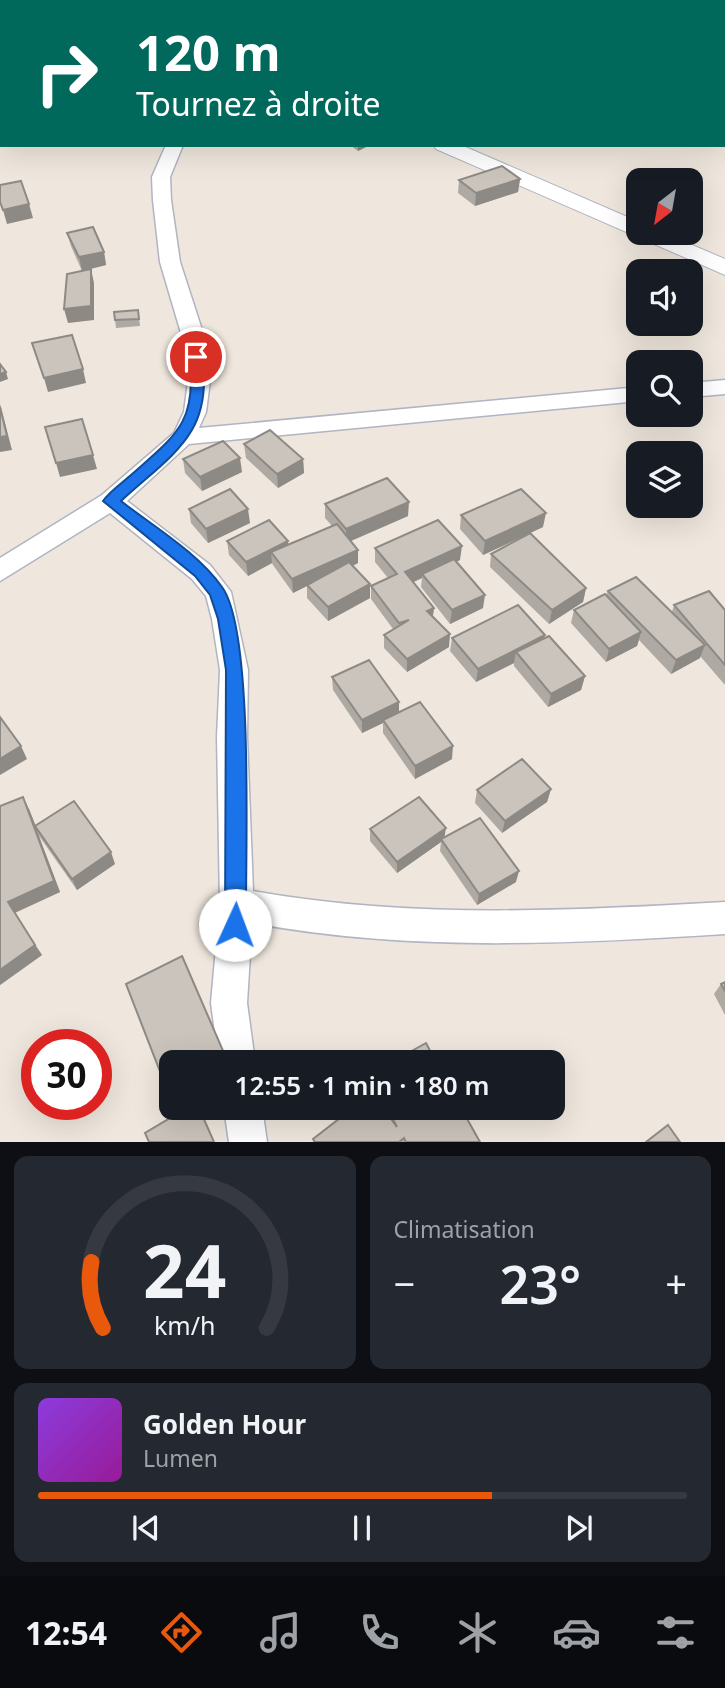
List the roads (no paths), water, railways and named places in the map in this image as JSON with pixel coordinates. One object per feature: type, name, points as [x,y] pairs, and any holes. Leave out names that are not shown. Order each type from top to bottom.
[{"type":"street","points":[[0,571],[111,501],[183,437],[195,412],[199,381],[192,333],[170,262],[162,200],[162,177],[174,147]]},
{"type":"street","points":[[448,147],[626,224]]},
{"type":"street","points":[[672,245],[725,268]]},
{"type":"street","points":[[703,389],[725,387]]},
{"type":"street","points":[[183,437],[626,395]]},
{"type":"street","points":[[111,501],[201,572],[218,592],[226,619],[234,670],[232,750],[237,904],[229,1003],[235,1050]]},
{"type":"street","points":[[237,904],[288,915],[361,924],[607,925],[725,918]]},
{"type":"street","points":[[245,1120],[248,1142]]}]
